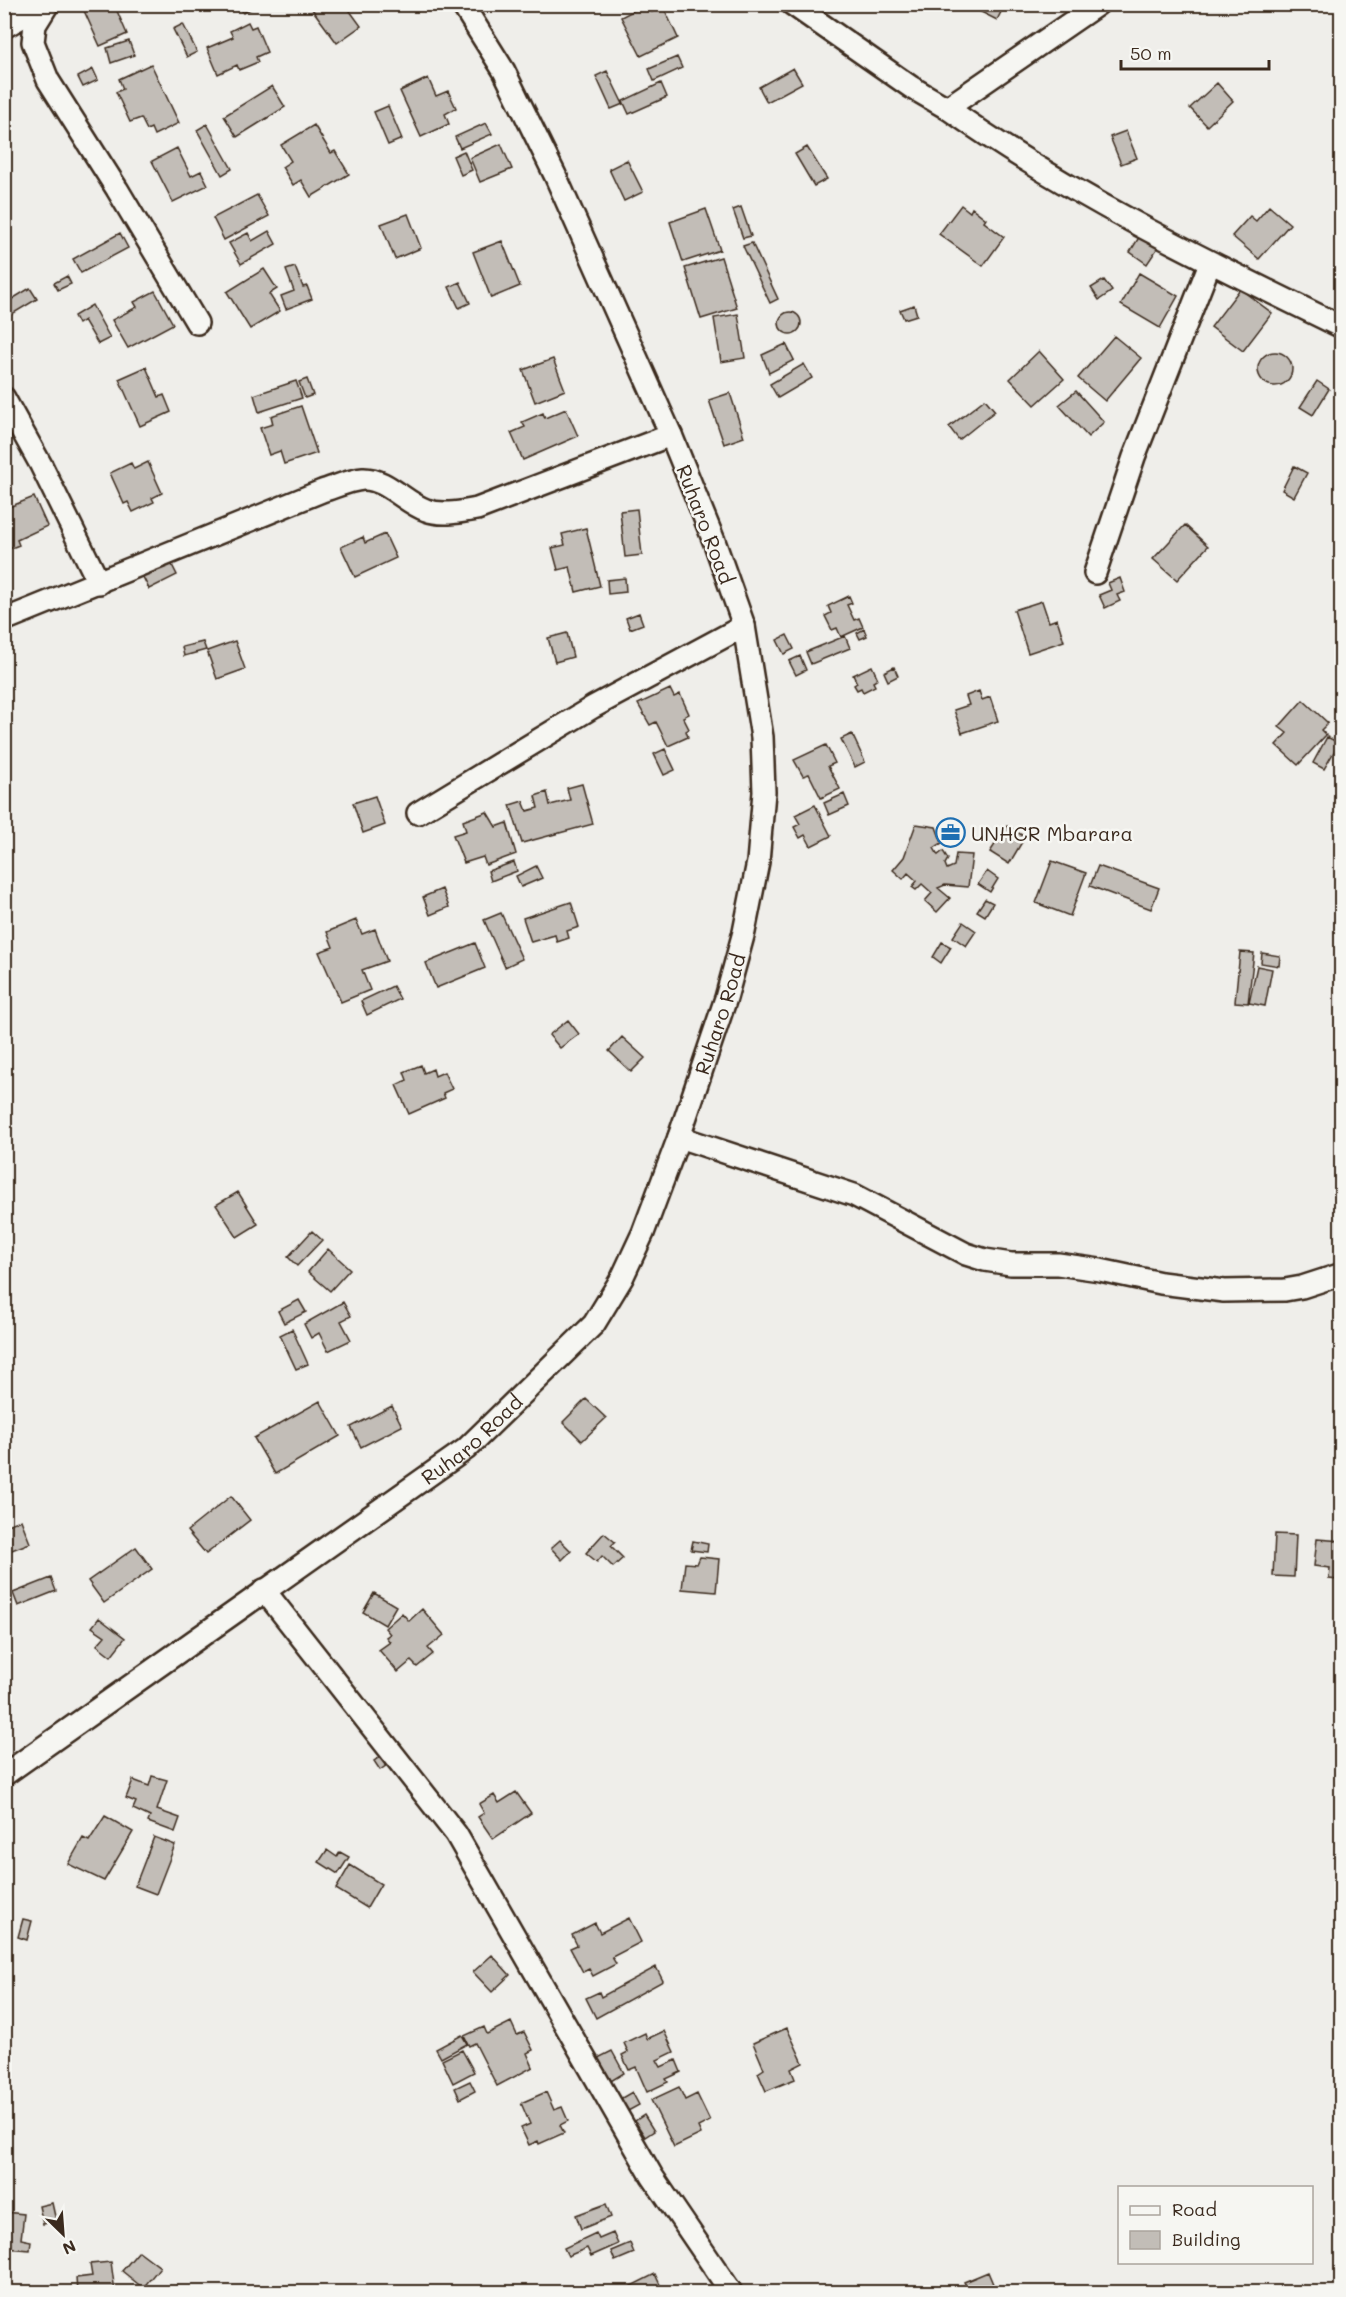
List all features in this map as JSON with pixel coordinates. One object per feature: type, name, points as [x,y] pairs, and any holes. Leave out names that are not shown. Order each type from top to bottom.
[{"type":"street","points":[[4,27],[46,4]]},
{"type":"street","points":[[46,4],[35,25],[33,42],[48,80],[117,189],[197,323]]},
{"type":"street","name":"Ruharo Road","points":[[4,1775],[466,1449],[594,1324],[622,1278],[644,1233],[726,998],[744,932],[758,862],[764,792],[762,738],[744,626],[714,541],[671,435],[555,175],[504,71],[462,4]]},
{"type":"street","points":[[792,4],[911,87],[1060,180],[1210,263],[1341,327]]},
{"type":"street","points":[[947,108],[1098,4]]},
{"type":"street","points":[[1095,573],[1134,457],[1210,263]]},
{"type":"street","points":[[4,398],[41,465],[99,583]]},
{"type":"street","points":[[4,620],[322,491],[362,479],[381,484],[427,511],[455,513],[477,509],[671,435]]},
{"type":"street","points":[[418,813],[593,707],[744,626]]},
{"type":"street","points":[[679,1137],[854,1195],[966,1254],[985,1260],[1011,1264],[1069,1265],[1161,1283],[1224,1291],[1285,1290],[1341,1274]]},
{"type":"street","points":[[264,1590],[456,1834],[652,2176],[732,2292]]},
{"type":"building","points":[[81,4],[114,4],[127,34],[100,46]]},
{"type":"building","points":[[239,4],[255,4],[256,6],[243,13]]},
{"type":"building","points":[[318,4],[345,4],[361,26],[337,43],[312,9]]},
{"type":"building","points":[[649,4],[652,12],[663,6],[678,38],[641,56],[621,17]]},
{"type":"building","points":[[965,4],[1005,4],[997,20]]},
{"type":"building","points":[[248,22],[251,28],[256,26],[267,52],[256,57],[258,62],[239,70],[237,65],[218,74],[207,48],[233,37],[230,31]]},
{"type":"building","points":[[183,24],[197,52],[187,57],[173,29]]},
{"type":"building","points":[[129,41],[134,55],[111,63],[107,48]]},
{"type":"building","points":[[677,57],[682,68],[654,81],[649,69]]},
{"type":"building","points":[[151,64],[179,123],[154,135],[151,128],[147,130],[141,118],[130,122],[116,92],[123,89],[119,79]]},
{"type":"building","points":[[793,68],[802,83],[767,102],[759,87]]},
{"type":"building","points":[[93,69],[98,80],[83,87],[78,77]]},
{"type":"building","points":[[607,71],[623,104],[611,109],[596,76]]},
{"type":"building","points":[[428,78],[436,96],[448,91],[456,108],[445,114],[449,124],[421,137],[400,91]]},
{"type":"building","points":[[661,83],[667,97],[629,114],[623,101]]},
{"type":"building","points":[[1217,83],[1233,101],[1207,126],[1190,108]]},
{"type":"building","points":[[272,86],[285,107],[237,137],[224,116]]},
{"type":"building","points":[[388,106],[402,139],[388,145],[374,112]]},
{"type":"building","points":[[486,123],[492,134],[460,148],[455,137]]},
{"type":"building","points":[[207,124],[232,169],[222,175],[197,130]]},
{"type":"building","points":[[314,125],[331,153],[335,151],[349,174],[311,197],[301,180],[293,185],[282,167],[291,161],[281,145]]},
{"type":"building","points":[[1126,131],[1137,158],[1121,164],[1110,137]]},
{"type":"building","points":[[501,144],[512,169],[480,182],[470,158]]},
{"type":"building","points":[[807,147],[827,179],[814,186],[795,154]]},
{"type":"building","points":[[177,148],[191,176],[201,171],[208,185],[173,202],[152,161]]},
{"type":"building","points":[[464,151],[472,170],[461,175],[453,156]]},
{"type":"building","points":[[627,160],[643,192],[624,201],[609,169]]},
{"type":"building","points":[[257,195],[269,216],[224,240],[213,218]]},
{"type":"building","points":[[961,205],[970,212],[972,208],[986,219],[984,222],[1004,237],[983,266],[939,234]]},
{"type":"building","points":[[1269,206],[1290,224],[1259,259],[1232,236],[1250,216],[1256,221]]},
{"type":"building","points":[[741,207],[751,236],[743,238],[733,210]]},
{"type":"building","points":[[706,209],[720,250],[683,262],[670,222]]},
{"type":"building","points":[[408,214],[421,248],[395,259],[381,224]]},
{"type":"building","points":[[269,231],[276,244],[241,264],[229,243],[248,233],[252,241]]},
{"type":"building","points":[[120,233],[128,248],[81,273],[73,259]]},
{"type":"building","points":[[1141,234],[1159,246],[1147,264],[1130,252]]},
{"type":"building","points":[[502,241],[520,286],[491,298],[473,252]]},
{"type":"building","points":[[752,243],[778,299],[770,303],[743,246]]},
{"type":"building","points":[[721,257],[737,308],[701,319],[685,268]]},
{"type":"building","points":[[295,267],[303,287],[307,286],[312,299],[286,309],[281,296],[294,291],[286,270]]},
{"type":"building","points":[[264,269],[277,289],[269,294],[280,311],[250,329],[227,292]]},
{"type":"building","points":[[1139,273],[1178,296],[1160,328],[1121,305]]},
{"type":"building","points":[[67,276],[71,284],[58,290],[54,283]]},
{"type":"building","points":[[1104,280],[1112,291],[1099,300],[1091,288]]},
{"type":"building","points":[[460,282],[470,303],[459,308],[449,287]]},
{"type":"building","points":[[30,288],[37,299],[4,319],[4,304]]},
{"type":"building","points":[[1240,289],[1272,313],[1243,351],[1211,327]]},
{"type":"building","points":[[155,291],[173,324],[128,348],[112,320],[137,307],[134,302]]},
{"type":"building","points":[[92,305],[110,338],[98,344],[84,320],[78,324],[74,316]]},
{"type":"building","points":[[914,305],[917,315],[904,319],[900,310]]},
{"type":"building","points":[[790,312],[798,315],[801,323],[798,331],[790,334],[782,331],[779,323],[782,315]]},
{"type":"building","points":[[738,314],[745,358],[721,362],[714,318]]},
{"type":"building","points":[[1114,336],[1141,358],[1105,401],[1078,378]]},
{"type":"building","points":[[786,344],[794,360],[769,373],[762,355]]},
{"type":"building","points":[[1039,351],[1064,379],[1035,405],[1010,379]]},
{"type":"building","points":[[1275,352],[1287,357],[1292,369],[1287,381],[1275,386],[1263,381],[1258,369],[1263,357]]},
{"type":"building","points":[[553,359],[565,390],[535,402],[523,370]]},
{"type":"building","points":[[804,364],[812,378],[778,398],[770,384]]},
{"type":"building","points":[[146,367],[159,397],[164,395],[171,412],[140,426],[119,379]]},
{"type":"building","points":[[307,379],[313,395],[305,398],[299,382]]},
{"type":"building","points":[[296,381],[302,398],[259,412],[254,395]]},
{"type":"building","points":[[1317,381],[1329,389],[1313,415],[1300,407]]},
{"type":"building","points":[[1076,391],[1104,422],[1088,437],[1059,405]]},
{"type":"building","points":[[730,393],[744,437],[724,444],[709,400]]},
{"type":"building","points":[[985,399],[995,411],[959,440],[949,427]]},
{"type":"building","points":[[301,406],[317,453],[284,464],[280,451],[269,455],[260,428],[273,424],[271,416]]},
{"type":"building","points":[[566,409],[578,436],[523,460],[511,433],[525,427],[522,422],[543,413],[545,418]]},
{"type":"building","points":[[148,462],[162,493],[152,498],[154,502],[133,512],[128,502],[124,504],[110,473],[131,463],[134,469]]},
{"type":"building","points":[[1294,466],[1307,473],[1294,497],[1282,490]]},
{"type":"building","points":[[34,497],[47,526],[17,540],[19,545],[4,551],[4,509]]},
{"type":"building","points":[[637,509],[642,555],[625,557],[620,511]]},
{"type":"building","points":[[1185,525],[1208,546],[1177,580],[1153,559]]},
{"type":"building","points":[[586,528],[600,586],[576,592],[570,567],[558,570],[552,548],[565,545],[562,534]]},
{"type":"building","points":[[385,534],[396,558],[355,577],[341,547],[363,537],[365,543]]},
{"type":"building","points":[[170,561],[177,575],[149,589],[142,575]]},
{"type":"building","points":[[625,578],[626,592],[608,594],[607,580]]},
{"type":"building","points":[[1120,578],[1125,592],[1117,595],[1120,601],[1105,608],[1099,595],[1111,590],[1108,583]]},
{"type":"building","points":[[849,596],[852,603],[847,605],[854,620],[859,618],[863,627],[841,637],[837,628],[832,630],[825,616],[831,613],[828,606]]},
{"type":"building","points":[[1042,601],[1049,622],[1057,619],[1064,641],[1028,653],[1014,610]]},
{"type":"building","points":[[639,613],[643,624],[630,629],[626,618]]},
{"type":"building","points":[[864,629],[867,636],[860,639],[857,633]]},
{"type":"building","points":[[567,633],[573,657],[555,662],[548,638]]},
{"type":"building","points":[[787,635],[794,649],[784,654],[777,640]]},
{"type":"building","points":[[845,636],[850,648],[811,664],[806,652]]},
{"type":"building","points":[[235,641],[245,669],[217,679],[207,651]]},
{"type":"building","points":[[203,642],[206,650],[184,656],[182,647]]},
{"type":"building","points":[[800,656],[806,670],[796,675],[789,661]]},
{"type":"building","points":[[872,666],[878,679],[873,682],[875,686],[863,692],[861,688],[857,690],[854,685],[857,683],[853,675]]},
{"type":"building","points":[[894,667],[898,676],[888,681],[884,672]]},
{"type":"building","points":[[670,689],[674,697],[680,694],[689,714],[683,717],[689,729],[686,731],[688,737],[668,746],[656,722],[650,725],[638,704]]},
{"type":"building","points":[[979,691],[982,700],[990,697],[998,721],[962,733],[954,710],[969,705],[966,696]]},
{"type":"building","points":[[1303,700],[1328,723],[1321,730],[1326,735],[1298,765],[1276,745],[1287,733],[1279,727]]},
{"type":"building","points":[[852,734],[865,762],[855,767],[841,739]]},
{"type":"building","points":[[1327,737],[1339,743],[1324,769],[1313,763]]},
{"type":"building","points":[[826,745],[835,763],[828,766],[840,789],[821,798],[809,774],[803,776],[794,760]]},
{"type":"building","points":[[665,749],[675,770],[664,775],[654,754]]},
{"type":"building","points":[[582,784],[593,824],[522,843],[510,805],[523,801],[527,811],[538,808],[535,796],[547,792],[550,805],[570,800],[567,788]]},
{"type":"building","points":[[844,794],[849,806],[829,815],[824,803]]},
{"type":"building","points":[[375,796],[385,825],[363,833],[353,803]]},
{"type":"building","points":[[815,805],[831,836],[811,846],[805,835],[800,838],[794,827],[800,824],[795,815]]},
{"type":"building","points":[[487,812],[496,827],[507,823],[516,854],[486,865],[483,857],[464,863],[453,835],[466,831],[463,821]]},
{"type":"building","points":[[916,824],[936,827],[942,843],[934,848],[938,855],[943,851],[948,859],[945,864],[947,869],[954,866],[956,854],[972,855],[968,887],[945,885],[938,888],[950,898],[937,912],[925,901],[932,893],[922,884],[916,890],[912,887],[917,881],[908,873],[903,879],[893,870],[904,857]]},
{"type":"building","points":[[1007,826],[1025,837],[1009,864],[990,852]]},
{"type":"building","points":[[1052,861],[1086,873],[1070,916],[1036,903]]},
{"type":"building","points":[[514,862],[517,871],[491,881],[488,871]]},
{"type":"building","points":[[536,866],[542,878],[521,887],[516,876]]},
{"type":"building","points":[[1098,866],[1159,888],[1151,909],[1090,886]]},
{"type":"building","points":[[987,871],[998,879],[990,892],[978,884]]},
{"type":"building","points":[[442,889],[449,907],[430,915],[423,897]]},
{"type":"building","points":[[985,899],[993,903],[985,916],[977,911]]},
{"type":"building","points":[[571,902],[579,927],[567,931],[569,938],[557,942],[555,935],[531,942],[523,918]]},
{"type":"building","points":[[501,913],[522,959],[505,967],[484,920]]},
{"type":"building","points":[[356,920],[362,934],[375,929],[387,961],[362,970],[370,990],[341,1002],[319,952],[333,947],[327,932]]},
{"type":"building","points":[[963,922],[976,931],[966,946],[953,937]]},
{"type":"building","points":[[942,942],[951,947],[941,963],[933,957]]},
{"type":"building","points":[[475,943],[485,968],[436,988],[426,963]]},
{"type":"building","points":[[1240,952],[1254,953],[1248,1003],[1235,1002]]},
{"type":"building","points":[[1262,953],[1280,956],[1279,966],[1261,963]]},
{"type":"building","points":[[1257,966],[1272,969],[1265,1006],[1249,1003]]},
{"type":"building","points":[[393,986],[400,999],[367,1015],[361,1001]]},
{"type":"building","points":[[568,1020],[579,1034],[560,1048],[549,1035]]},
{"type":"building","points":[[622,1037],[645,1058],[631,1072],[609,1051]]},
{"type":"building","points":[[421,1065],[424,1073],[433,1069],[435,1076],[444,1072],[452,1089],[443,1093],[445,1098],[409,1114],[396,1085],[407,1080],[404,1072]]},
{"type":"building","points":[[238,1192],[258,1224],[237,1237],[216,1205]]},
{"type":"building","points":[[312,1231],[322,1240],[297,1266],[288,1257]]},
{"type":"building","points":[[328,1249],[350,1269],[330,1291],[308,1272]]},
{"type":"building","points":[[299,1300],[306,1312],[284,1323],[278,1311]]},
{"type":"building","points":[[343,1302],[351,1316],[341,1321],[351,1340],[328,1351],[319,1333],[311,1338],[304,1324]]},
{"type":"building","points":[[292,1329],[308,1364],[296,1369],[280,1335]]},
{"type":"building","points":[[586,1399],[606,1418],[582,1441],[563,1422]]},
{"type":"building","points":[[320,1401],[340,1436],[275,1474],[254,1438]]},
{"type":"building","points":[[392,1406],[402,1426],[361,1447],[351,1427]]},
{"type":"building","points":[[231,1496],[250,1520],[206,1554],[187,1531]]},
{"type":"building","points":[[21,1520],[30,1543],[4,1553],[4,1526]]},
{"type":"building","points":[[604,1533],[615,1542],[611,1546],[623,1558],[613,1567],[602,1556],[597,1562],[586,1553]]},
{"type":"building","points":[[1275,1534],[1296,1535],[1294,1577],[1273,1576]]},
{"type":"building","points":[[1317,1539],[1342,1541],[1342,1571],[1338,1571],[1338,1580],[1329,1579],[1330,1568],[1314,1566]]},
{"type":"building","points":[[560,1540],[571,1551],[562,1560],[551,1548]]},
{"type":"building","points":[[693,1541],[708,1544],[707,1552],[691,1550]]},
{"type":"building","points":[[136,1547],[152,1569],[104,1603],[88,1581]]},
{"type":"building","points":[[700,1557],[719,1559],[716,1592],[682,1589],[685,1563],[697,1564]]},
{"type":"building","points":[[51,1578],[56,1591],[18,1606],[13,1593]]},
{"type":"building","points":[[374,1593],[396,1606],[385,1625],[363,1612]]},
{"type":"building","points":[[422,1609],[444,1635],[428,1648],[433,1654],[417,1667],[411,1661],[398,1672],[379,1650],[390,1642],[386,1637],[390,1634],[385,1628],[402,1613],[409,1621]]},
{"type":"building","points":[[99,1618],[125,1638],[111,1656],[97,1645],[105,1636],[92,1627]]},
{"type":"building","points":[[384,1754],[390,1763],[380,1770],[374,1761]]},
{"type":"building","points":[[152,1776],[167,1780],[157,1810],[180,1818],[175,1832],[148,1822],[150,1817],[133,1809],[136,1802],[126,1798],[133,1780],[149,1786]]},
{"type":"building","points":[[516,1792],[531,1813],[493,1839],[478,1817],[484,1813],[479,1804],[494,1795],[499,1803]]},
{"type":"building","points":[[105,1816],[133,1832],[104,1881],[68,1864],[83,1838],[89,1841]]},
{"type":"building","points":[[154,1837],[175,1845],[156,1894],[135,1886]]},
{"type":"building","points":[[327,1850],[337,1857],[340,1852],[349,1857],[338,1874],[319,1862]]},
{"type":"building","points":[[350,1865],[381,1884],[367,1908],[336,1889]]},
{"type":"building","points":[[629,1918],[641,1942],[612,1957],[616,1964],[593,1976],[589,1969],[583,1972],[570,1948],[577,1945],[572,1935],[595,1923],[600,1933]]},
{"type":"building","points":[[23,1919],[32,1921],[27,1940],[18,1937]]},
{"type":"building","points":[[492,1955],[510,1975],[492,1992],[473,1972]]},
{"type":"building","points":[[656,1967],[663,1981],[596,2018],[586,1998],[599,1992],[601,1997]]},
{"type":"building","points":[[511,2022],[517,2035],[524,2032],[533,2050],[527,2053],[533,2067],[497,2086],[475,2043],[469,2046],[464,2036],[484,2027],[487,2034]]},
{"type":"building","points":[[787,2028],[803,2063],[791,2069],[795,2079],[766,2091],[758,2073],[764,2069],[753,2043]]},
{"type":"building","points":[[664,2031],[674,2052],[657,2060],[661,2067],[676,2060],[681,2072],[666,2079],[668,2082],[647,2092],[636,2067],[629,2070],[622,2055],[628,2052],[624,2043],[645,2033],[647,2039]]},
{"type":"building","points":[[462,2035],[467,2044],[441,2058],[436,2049]]},
{"type":"building","points":[[462,2050],[474,2072],[453,2083],[442,2060]]},
{"type":"building","points":[[612,2051],[624,2073],[611,2081],[598,2058]]},
{"type":"building","points":[[470,2081],[475,2091],[460,2099],[455,2088]]},
{"type":"building","points":[[679,2087],[685,2100],[697,2094],[710,2121],[698,2127],[701,2134],[674,2147],[651,2100]]},
{"type":"building","points":[[546,2092],[554,2110],[562,2107],[568,2121],[560,2125],[564,2133],[539,2144],[538,2141],[529,2145],[521,2128],[530,2124],[521,2103]]},
{"type":"building","points":[[632,2092],[639,2105],[628,2111],[620,2099]]},
{"type":"building","points":[[644,2115],[654,2131],[645,2137],[635,2121]]},
{"type":"building","points":[[52,2203],[56,2221],[43,2224],[39,2206]]},
{"type":"building","points":[[606,2204],[611,2217],[581,2229],[576,2215]]},
{"type":"building","points":[[5,2212],[24,2214],[21,2239],[31,2241],[30,2250],[4,2248]]},
{"type":"building","points":[[596,2233],[599,2239],[613,2233],[618,2244],[591,2256],[587,2248],[568,2256],[564,2248]]},
{"type":"building","points":[[630,2243],[634,2253],[615,2261],[611,2251]]},
{"type":"building","points":[[139,2251],[160,2267],[143,2288],[122,2271]]},
{"type":"building","points":[[111,2262],[115,2292],[77,2292],[76,2278],[92,2276],[90,2264]]},
{"type":"building","points":[[988,2272],[996,2291],[969,2292],[964,2282]]},
{"type":"building","points":[[655,2274],[661,2292],[634,2292],[631,2286]]},
{"type":"place","name":"UNHCR Mbarara","points":[[950,833]]}]
